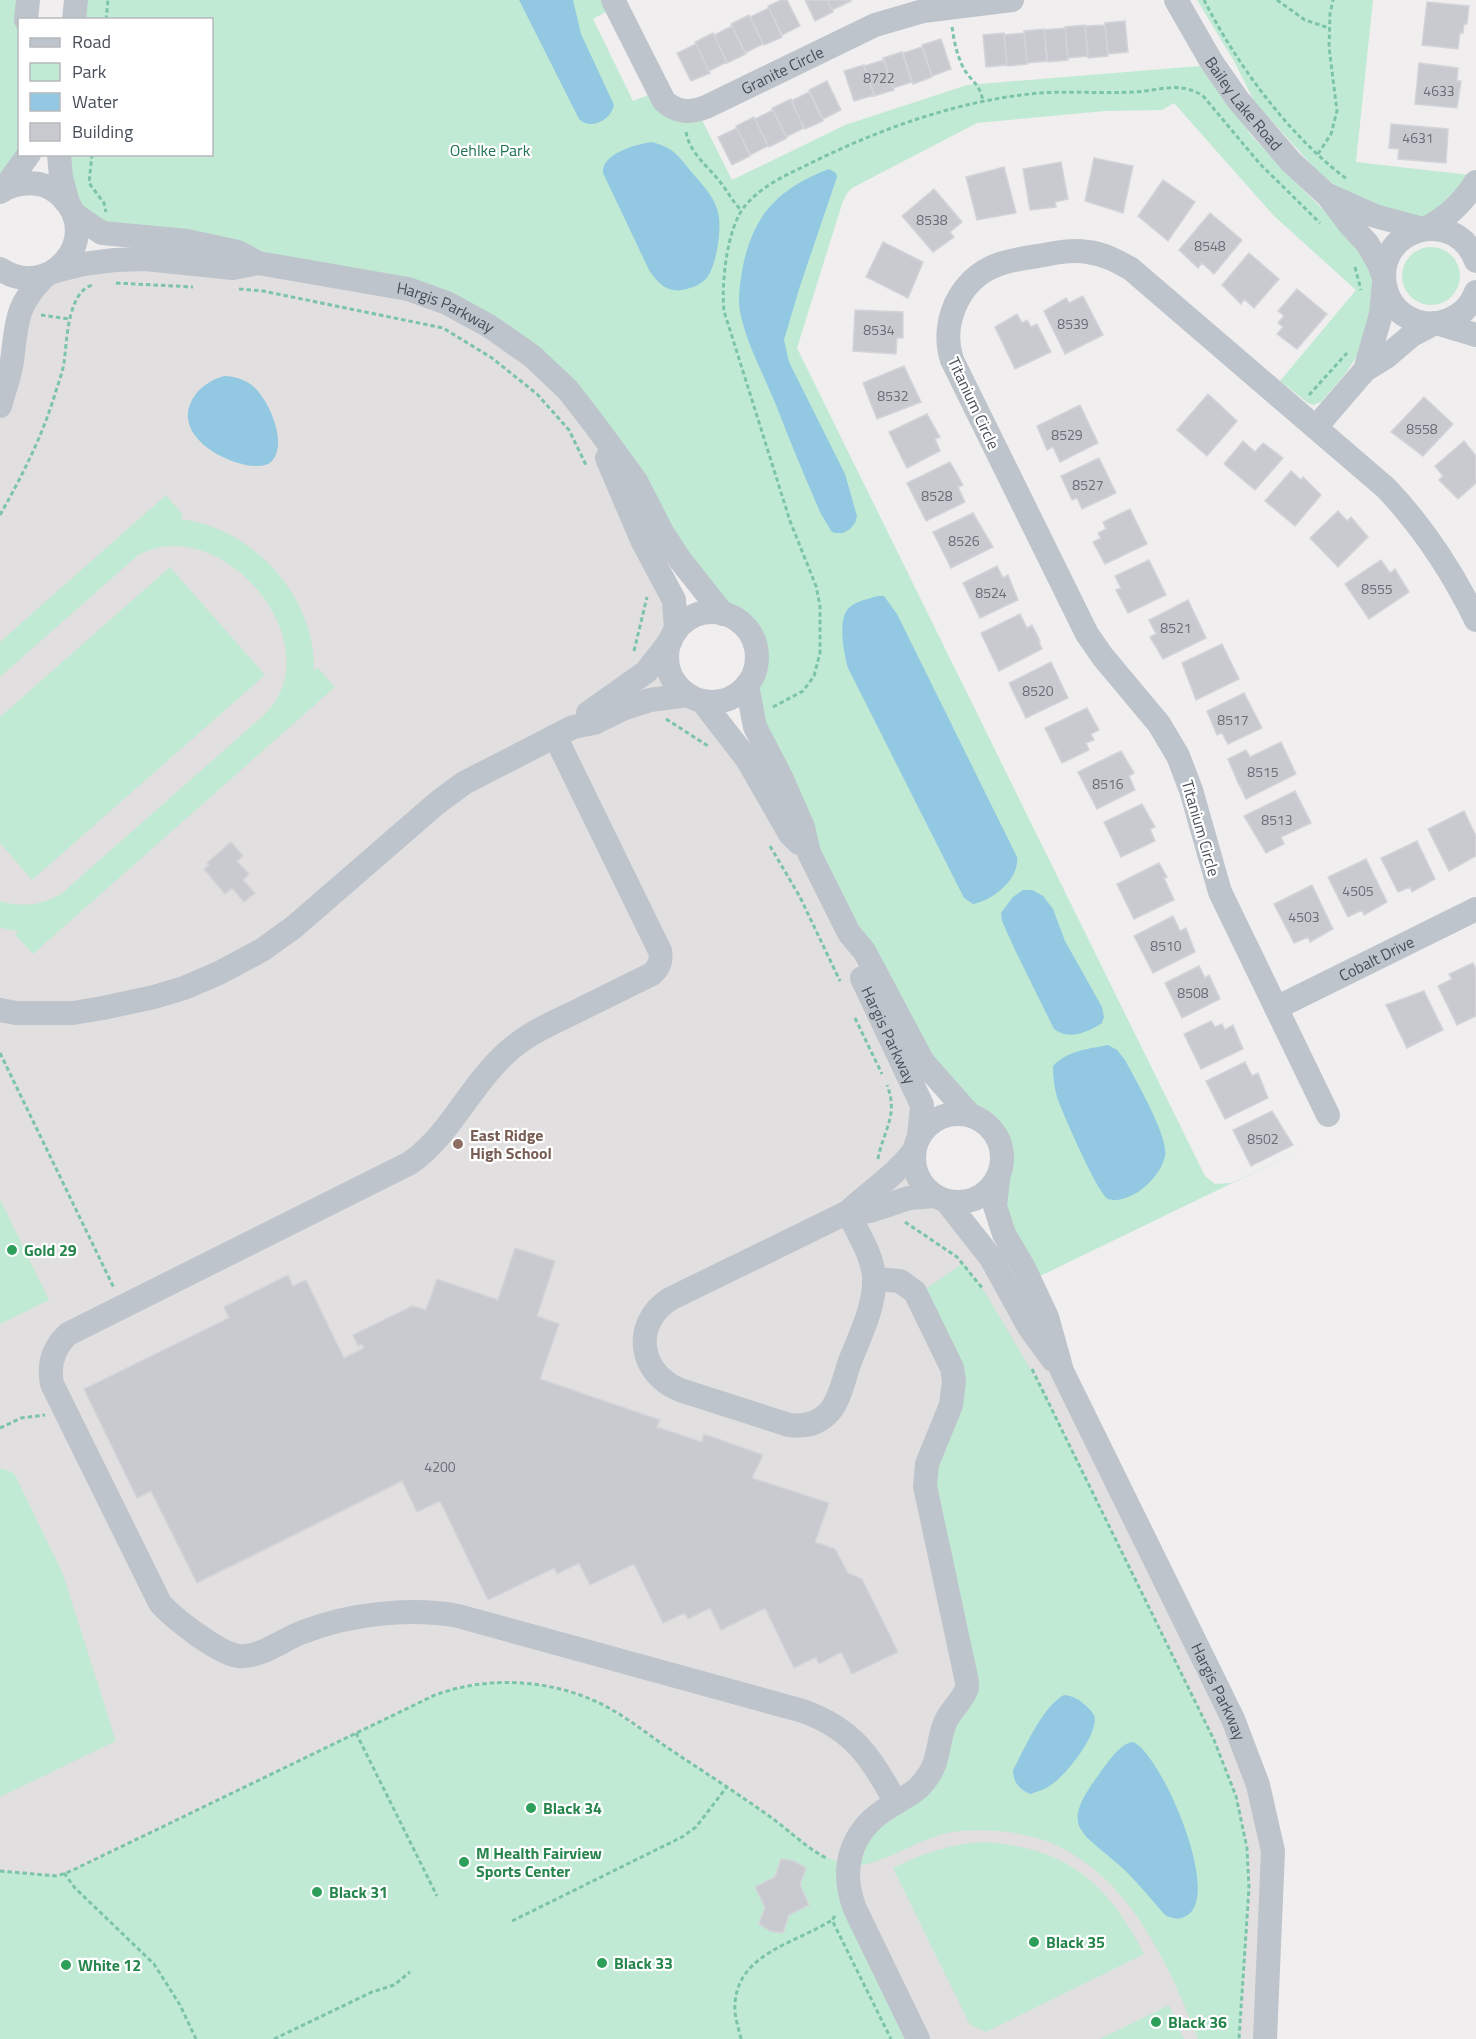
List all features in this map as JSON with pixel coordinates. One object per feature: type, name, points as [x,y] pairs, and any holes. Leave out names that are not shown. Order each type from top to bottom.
[{"type":"street","points":[[26,18],[28,0]]},
{"type":"street","points":[[74,18],[76,0]]},
{"type":"street","name":"Granite Circle","points":[[613,0],[660,96],[674,109],[688,112],[706,108],[875,25],[923,11],[1012,0]]},
{"type":"street","name":"Bailey Lake Road","points":[[1176,0],[1210,61],[1243,106],[1291,162],[1328,195],[1350,225],[1367,243],[1384,279],[1388,296],[1400,312],[1418,322],[1436,323]]},
{"type":"street","points":[[2,191],[28,156]]},
{"type":"street","points":[[0,406],[12,363],[15,328],[19,313],[28,295],[69,257],[75,243],[77,229],[61,177],[59,156]]},
{"type":"street","points":[[1365,370],[1381,314],[1385,267],[1394,246],[1407,236],[1424,229],[1455,210],[1476,182]]},
{"type":"street","name":"Hargis Parkway","points":[[2,191],[16,184],[43,185],[55,191],[71,209],[102,233],[187,241],[238,252],[258,263],[408,289],[447,303],[489,326],[532,356],[568,390],[636,482],[662,532],[681,561],[723,614]]},
{"type":"street","name":"Bailey Lake Road","points":[[1328,195],[1375,216],[1424,229],[1442,230],[1454,235],[1467,245],[1476,261]]},
{"type":"street","name":"Titanium Circle","points":[[1328,1114],[1220,892],[1191,790],[1178,756],[1159,724],[1103,657],[1080,621],[952,360],[948,339],[951,319],[965,288],[979,274],[995,265],[1065,251],[1099,254],[1131,269],[1372,474],[1411,514],[1451,572],[1476,620]]},
{"type":"street","name":"Hargis Parkway","points":[[0,269],[9,275],[24,279],[83,264],[115,260],[145,259],[233,268],[258,263]]},
{"type":"street","points":[[1316,427],[1365,370],[1386,357],[1412,335],[1436,323],[1450,320],[1462,312],[1471,302],[1476,291]]},
{"type":"street","points":[[1436,323],[1476,335]]},
{"type":"street","name":"Hargis Parkway","points":[[595,425],[642,540],[674,600],[673,635]]},
{"type":"street","points":[[8,1011],[73,1013],[131,1003],[184,988],[249,958],[294,927],[453,790],[478,775],[564,732],[594,723],[650,699],[695,698],[714,702],[727,700],[738,694],[747,685],[754,672],[757,658],[754,643],[747,630],[737,620],[710,612],[697,615],[685,621],[646,672],[564,732]]},
{"type":"street","points":[[673,635],[667,658],[670,673],[678,686],[695,698]]},
{"type":"street","name":"Hargis Parkway","points":[[747,685],[754,727],[790,797],[803,827],[809,853],[849,933],[864,951],[924,1062],[970,1115]]},
{"type":"street","name":"Hargis Parkway","points":[[695,698],[747,759],[790,834],[809,853]]},
{"type":"street","points":[[564,732],[660,951],[661,960],[658,968],[651,974],[532,1034],[512,1047],[493,1066],[442,1134],[410,1163],[75,1330],[56,1348],[51,1362],[51,1377],[64,1410],[160,1603],[177,1620],[229,1654],[252,1655],[300,1632],[348,1619],[410,1612],[433,1612],[458,1616],[792,1708],[827,1720],[853,1739],[871,1759],[896,1803]]},
{"type":"street","name":"Cobalt Drive","points":[[1276,1008],[1476,909]]},
{"type":"street","name":"Hargis Parkway","points":[[849,933],[853,957],[921,1106],[916,1144]]},
{"type":"street","points":[[848,1212],[867,1253],[874,1279],[870,1306],[835,1404],[825,1417],[812,1424],[789,1425],[680,1390],[659,1377],[649,1362],[645,1345],[646,1329],[653,1313],[662,1304],[848,1212],[892,1177],[928,1125],[940,1118],[955,1114],[970,1115],[982,1121],[999,1141],[1003,1154],[998,1180],[976,1199],[962,1203],[941,1199],[909,1198],[870,1211],[848,1212]]},
{"type":"street","points":[[916,1144],[914,1167],[918,1177],[923,1186],[941,1199]]},
{"type":"street","name":"Hargis Parkway","points":[[998,1180],[995,1206],[1004,1234],[1024,1268],[1047,1317],[1062,1371],[1233,1719],[1258,1785],[1273,1851],[1265,2039]]},
{"type":"street","name":"Hargis Parkway","points":[[941,1199],[991,1258],[1029,1327],[1062,1371]]},
{"type":"street","points":[[874,1279],[900,1281],[915,1293],[952,1368],[954,1381],[951,1406],[927,1464],[925,1485],[967,1682],[964,1695],[945,1723],[933,1769],[921,1786],[870,1822],[855,1842],[848,1866],[848,1887],[858,1916],[918,2039]]},
{"type":"path","points":[[106,18],[108,0]]},
{"type":"path","points":[[1204,0],[1213,19],[1270,101],[1318,154],[1354,183]]},
{"type":"path","points":[[1277,0],[1305,20],[1329,28]]},
{"type":"path","points":[[1318,154],[1331,134],[1337,111],[1329,47],[1333,0]]},
{"type":"path","points":[[951,20],[958,57],[964,69],[978,85],[983,101]]},
{"type":"path","points":[[686,128],[688,142],[694,151],[741,210]]},
{"type":"path","points":[[92,156],[89,183],[104,203],[106,211],[104,218]]},
{"type":"path","points":[[114,283],[194,287]]},
{"type":"path","points":[[0,515],[20,480],[45,425],[63,366],[69,319],[79,295],[87,287],[95,285]]},
{"type":"path","points":[[228,289],[263,291],[443,328],[492,358],[537,394],[569,430],[589,472]]},
{"type":"path","points":[[632,658],[647,598],[642,587]]},
{"type":"path","points":[[660,714],[712,750]]},
{"type":"path","points":[[770,845],[800,897],[841,983]]},
{"type":"path","points":[[852,1009],[893,1102],[877,1166]]},
{"type":"path","points":[[0,1053],[123,1306]]},
{"type":"path","points":[[900,1217],[906,1224],[957,1257],[986,1294]]},
{"type":"path","points":[[1030,1366],[1209,1730],[1233,1787],[1245,1832],[1248,1868],[1239,2039]]},
{"type":"path","points":[[0,1428],[21,1418],[55,1414],[64,1410]]},
{"type":"path","points":[[0,1871],[34,1875],[64,1874],[87,1865],[417,1703],[452,1689],[496,1682],[541,1685],[596,1701],[788,1829],[816,1853],[832,1861]]},
{"type":"path","points":[[356,1733],[436,1896]]},
{"type":"path","points":[[512,1922],[682,1837],[696,1827],[726,1787]]},
{"type":"path","points":[[64,1874],[75,1888],[154,1964],[180,2005],[196,2039]]},
{"type":"path","points":[[741,2039],[735,2013],[736,1994],[741,1977],[761,1957],[815,1930],[832,1920],[836,1914]]},
{"type":"path","points":[[832,1920],[891,2039]]},
{"type":"path","points":[[274,2039],[372,1992],[394,1985],[410,1972]]},
{"type":"shaded area","name":"East Ridge High School","points":[[115,260],[408,289],[489,326],[595,425],[661,573],[670,673],[678,686],[695,699],[849,933],[853,957],[884,1028],[908,1074],[914,1166],[918,1177],[923,1186],[991,1258],[1233,1719],[1273,1851],[1265,2039],[918,2039],[848,1866],[816,1853],[788,1829],[745,1799],[596,1701],[541,1685],[496,1682],[452,1689],[417,1703],[87,1865],[57,1876],[0,1871],[0,406],[35,286]]},
{"type":"green space","points":[[0,0],[28,0],[21,18],[18,18],[19,156],[0,192]]},
{"type":"green space","name":"Oehlke Park","points":[[86,0],[602,0],[606,12],[593,19],[633,101],[648,95],[702,120],[732,180],[845,125],[967,85],[1200,66],[1251,135],[1347,233],[1369,262],[1376,300],[1357,356],[1321,402],[1313,405],[1308,403],[1280,381],[1356,290],[1274,216],[1174,103],[1162,110],[1105,111],[977,123],[852,188],[842,204],[797,348],[1205,1176],[1215,1184],[1231,1183],[1315,1143],[1034,1279],[1009,1232],[1005,1185],[1010,1156],[1004,1136],[933,1062],[866,945],[769,743],[759,687],[764,660],[762,643],[751,625],[727,604],[506,323],[128,232],[89,212],[78,197],[69,156],[213,156],[213,18],[84,18]]},
{"type":"green space","points":[[1197,0],[1373,0],[1356,162],[1470,175],[1430,216],[1412,218],[1338,188],[1319,173],[1254,101],[1234,61]]},
{"type":"green space","points":[[1425,247],[1437,247],[1452,255],[1460,270],[1460,282],[1452,297],[1437,305],[1425,305],[1410,297],[1402,282],[1402,270],[1410,255]]},
{"type":"green space","points":[[166,495],[183,515],[180,519],[207,525],[232,536],[255,551],[275,570],[291,592],[304,617],[312,643],[314,670],[318,668],[335,687],[33,954],[15,935],[18,931],[0,928],[0,901],[31,904],[46,901],[61,894],[264,715],[283,686],[286,654],[277,621],[259,591],[233,567],[202,551],[169,546],[137,556],[0,677],[0,642]]},
{"type":"green space","points":[[170,567],[265,675],[32,880],[0,843],[0,717]]},
{"type":"green space","name":"Gold 29","points":[[0,1199],[49,1300],[0,1324]]},
{"type":"green space","name":"M Health Fairview Sports Center","points":[[963,1263],[986,1294],[1044,1392],[1214,1740],[1236,1796],[1247,1848],[1249,1888],[1239,2039],[1198,2039],[1169,1971],[1151,1937],[1129,1906],[1105,1879],[1077,1856],[1044,1840],[1007,1832],[977,1830],[947,1833],[874,1862],[848,1867],[918,2039],[0,2039],[0,1871],[57,1876],[87,1865],[417,1703],[452,1689],[496,1682],[541,1685],[596,1701],[745,1799],[788,1829],[816,1853],[848,1866],[852,1850],[907,1797],[960,1702],[925,1486],[953,1393],[917,1295]]},
{"type":"green space","points":[[0,1468],[14,1473],[63,1574],[116,1741],[0,1797]]},
{"type":"green space","name":"Black 35","points":[[984,1842],[1039,1852],[1081,1873],[1115,1907],[1144,1954],[986,2032],[970,2025],[893,1868],[937,1850]]},
{"type":"green space","name":"Black 36","points":[[1169,2005],[1184,2039],[1100,2039]]},
{"type":"water","points":[[519,0],[573,0],[581,34],[614,105],[605,119],[589,124],[579,119]]},
{"type":"water","points":[[652,142],[666,147],[680,158],[710,195],[719,215],[718,243],[711,270],[702,282],[683,290],[666,288],[653,276],[603,173],[604,166],[613,155],[637,145]]},
{"type":"water","points":[[829,169],[836,173],[837,177],[784,340],[789,362],[845,474],[857,516],[855,523],[843,533],[832,532],[821,514],[752,350],[739,305],[740,282],[746,252],[760,220],[781,196],[811,177]]},
{"type":"water","points":[[224,376],[247,382],[266,402],[275,423],[278,445],[271,462],[262,466],[232,461],[216,454],[202,443],[192,430],[188,416],[192,400],[206,385]]},
{"type":"water","points":[[884,596],[897,614],[1017,857],[1017,865],[1010,880],[997,893],[981,902],[973,904],[964,898],[848,668],[843,639],[844,616],[853,604]]},
{"type":"water","points":[[1023,890],[1032,890],[1043,896],[1053,909],[1065,941],[1102,1007],[1104,1017],[1102,1023],[1091,1029],[1073,1035],[1060,1033],[1054,1029],[1015,950],[1002,921],[1001,913],[1013,897]]},
{"type":"water","points":[[1108,1045],[1117,1050],[1125,1060],[1157,1122],[1165,1147],[1163,1161],[1151,1181],[1135,1194],[1116,1200],[1108,1199],[1103,1194],[1089,1168],[1057,1097],[1053,1074],[1053,1066],[1065,1057],[1078,1051]]},
{"type":"water","points":[[1064,1695],[1078,1699],[1092,1712],[1095,1722],[1092,1731],[1082,1751],[1061,1777],[1047,1788],[1030,1794],[1017,1785],[1013,1770],[1041,1718]]},
{"type":"water","points":[[1132,1742],[1143,1750],[1156,1768],[1183,1823],[1193,1853],[1198,1881],[1196,1903],[1186,1916],[1181,1918],[1165,1915],[1118,1864],[1085,1835],[1079,1826],[1080,1807],[1086,1794],[1113,1756],[1122,1747]]},
{"type":"building","points":[[781,0],[787,0],[800,26],[782,35],[768,6]]},
{"type":"building","points":[[805,0],[827,0],[833,12],[815,21]]},
{"type":"building","points":[[827,0],[850,0],[851,1],[832,10]]},
{"type":"building","points":[[1427,2],[1469,6],[1467,24],[1464,24],[1463,33],[1460,32],[1458,49],[1422,45]]},
{"type":"building","points":[[769,8],[782,37],[764,45],[750,17]]},
{"type":"building","points":[[749,15],[763,44],[745,53],[731,24]]},
{"type":"building","points":[[1125,21],[1128,52],[1108,54],[1105,23]]},
{"type":"building","points":[[1085,25],[1088,56],[1068,58],[1065,27]]},
{"type":"building","points":[[1105,25],[1108,56],[1088,58],[1085,26]]},
{"type":"building","points":[[732,26],[746,54],[727,63],[714,35]]},
{"type":"building","points":[[1065,28],[1068,60],[1048,62],[1044,30]]},
{"type":"building","points":[[1044,29],[1047,61],[1027,63],[1024,31]]},
{"type":"building","points":[[713,33],[727,62],[709,71],[695,42]]},
{"type":"building","points":[[1004,33],[1007,65],[986,67],[983,35]]},
{"type":"building","points":[[1024,33],[1027,64],[1007,66],[1004,35]]},
{"type":"building","points":[[941,39],[951,69],[932,76],[922,45]]},
{"type":"building","points":[[696,44],[710,73],[691,81],[677,53]]},
{"type":"building","points":[[922,47],[932,77],[913,84],[903,53]]},
{"type":"building","points":[[902,52],[912,82],[893,88],[883,58]]},
{"type":"building","points":[[884,60],[894,90],[874,96],[864,66]]},
{"type":"building","points":[[1419,63],[1458,68],[1457,81],[1461,81],[1457,108],[1415,104]]},
{"type":"building","points":[[864,65],[874,95],[854,101],[844,71]]},
{"type":"building","points":[[827,81],[841,110],[823,119],[809,90]]},
{"type":"building","points":[[809,92],[823,121],[805,129],[791,101]]},
{"type":"building","points":[[791,99],[804,128],[786,137],[772,108]]},
{"type":"building","points":[[773,110],[787,138],[769,147],[755,119]]},
{"type":"building","points":[[754,117],[768,146],[750,155],[736,126]]},
{"type":"building","points":[[1391,124],[1448,129],[1446,163],[1398,159],[1399,149],[1389,148]]},
{"type":"building","points":[[737,128],[750,156],[732,165],[718,137]]},
{"type":"building","points":[[1094,158],[1133,166],[1123,213],[1085,201]]},
{"type":"building","points":[[1061,162],[1068,199],[1055,202],[1056,207],[1030,210],[1023,169]]},
{"type":"building","points":[[1004,167],[1016,213],[977,220],[966,177]]},
{"type":"building","points":[[1163,180],[1195,202],[1168,241],[1138,216]]},
{"type":"building","points":[[934,189],[962,222],[950,232],[954,237],[933,252],[902,216]]},
{"type":"building","points":[[1210,213],[1242,240],[1214,274],[1202,263],[1198,268],[1179,250]]},
{"type":"building","points":[[883,242],[923,262],[908,298],[866,277]]},
{"type":"building","points":[[1249,253],[1279,279],[1254,308],[1244,299],[1241,304],[1222,285]]},
{"type":"building","points":[[1297,289],[1327,314],[1297,349],[1277,334],[1283,327],[1278,323],[1284,316],[1278,311]]},
{"type":"building","points":[[1083,296],[1103,335],[1065,354],[1044,311],[1066,298],[1069,303]]},
{"type":"building","points":[[855,310],[903,312],[903,338],[897,338],[896,354],[853,351]]},
{"type":"building","points":[[1017,314],[1022,323],[1027,320],[1031,327],[1037,324],[1051,352],[1015,369],[995,327]]},
{"type":"building","points":[[904,366],[921,402],[877,419],[863,383]]},
{"type":"building","points":[[1208,394],[1237,421],[1207,456],[1177,430]]},
{"type":"building","points":[[1424,397],[1453,424],[1423,456],[1391,432]]},
{"type":"building","points":[[1080,405],[1098,443],[1060,462],[1053,447],[1047,450],[1037,426]]},
{"type":"building","points":[[927,414],[940,437],[935,439],[940,451],[907,468],[889,432]]},
{"type":"building","points":[[1243,441],[1255,452],[1263,443],[1283,458],[1255,490],[1224,464]]},
{"type":"building","points":[[1464,441],[1476,456],[1476,483],[1458,499],[1439,480],[1443,476],[1435,466]]},
{"type":"building","points":[[1099,458],[1116,493],[1082,509],[1077,498],[1072,500],[1061,476]]},
{"type":"building","points":[[950,462],[963,485],[958,487],[965,502],[926,521],[907,483]]},
{"type":"building","points":[[1291,471],[1301,480],[1303,477],[1321,495],[1295,526],[1265,501]]},
{"type":"building","points":[[1130,509],[1147,544],[1105,564],[1093,542],[1101,538],[1098,533],[1106,529],[1103,522]]},
{"type":"building","points":[[1338,511],[1347,521],[1351,517],[1368,537],[1338,567],[1310,538]]},
{"type":"building","points":[[973,513],[993,547],[951,568],[933,532]]},
{"type":"building","points":[[1149,560],[1166,595],[1128,613],[1116,590],[1121,588],[1115,576]]},
{"type":"building","points":[[1381,560],[1390,573],[1395,569],[1409,592],[1369,619],[1345,584]]},
{"type":"building","points":[[997,566],[1003,578],[1008,575],[1018,600],[980,618],[963,583]]},
{"type":"building","points":[[1188,600],[1206,638],[1163,659],[1150,637],[1156,634],[1149,620]]},
{"type":"building","points":[[1020,614],[1027,628],[1032,625],[1042,649],[999,671],[981,633]]},
{"type":"building","points":[[1222,644],[1239,679],[1196,700],[1182,663]]},
{"type":"building","points":[[1051,662],[1068,698],[1026,718],[1009,683]]},
{"type":"building","points":[[1244,693],[1262,728],[1228,744],[1222,733],[1217,735],[1207,711]]},
{"type":"building","points":[[1087,708],[1099,730],[1091,734],[1094,740],[1086,743],[1089,750],[1062,763],[1045,728]]},
{"type":"building","points":[[1281,742],[1296,774],[1246,799],[1240,786],[1242,785],[1239,785],[1228,759],[1246,750],[1250,757]]},
{"type":"building","points":[[1121,751],[1134,773],[1129,776],[1135,790],[1097,809],[1078,772]]},
{"type":"building","points":[[1295,791],[1311,823],[1281,837],[1284,844],[1266,853],[1244,816]]},
{"type":"building","points":[[1142,804],[1155,827],[1150,829],[1155,841],[1121,857],[1104,822]]},
{"type":"building","points":[[1464,811],[1476,836],[1476,856],[1449,871],[1428,829]]},
{"type":"building","points":[[1417,841],[1435,879],[1412,892],[1410,887],[1398,892],[1381,858]]},
{"type":"building","points":[[231,842],[243,856],[237,861],[249,874],[243,880],[255,893],[244,902],[232,888],[225,894],[204,869],[209,865],[207,863]]},
{"type":"building","points":[[1366,859],[1387,902],[1364,915],[1362,910],[1348,917],[1328,877]]},
{"type":"building","points":[[1159,863],[1167,877],[1164,878],[1174,900],[1134,919],[1117,884]]},
{"type":"building","points":[[1312,885],[1333,929],[1310,942],[1308,937],[1294,943],[1274,904]]},
{"type":"building","points":[[1173,916],[1180,931],[1186,928],[1195,952],[1153,973],[1134,936]]},
{"type":"building","points":[[1473,963],[1476,969],[1476,1016],[1457,1025],[1438,986],[1452,979],[1449,974]]},
{"type":"building","points":[[1199,966],[1205,978],[1209,975],[1220,999],[1182,1018],[1165,983]]},
{"type":"building","points":[[1424,991],[1443,1030],[1407,1048],[1386,1005]]},
{"type":"building","points":[[1211,1021],[1215,1027],[1222,1024],[1225,1030],[1233,1025],[1243,1049],[1201,1069],[1184,1034]]},
{"type":"building","points":[[1245,1062],[1252,1076],[1258,1073],[1268,1098],[1225,1119],[1206,1081]]},
{"type":"building","points":[[1272,1111],[1293,1145],[1251,1166],[1233,1130]]},
{"type":"building","points":[[515,1248],[555,1261],[537,1316],[559,1324],[540,1379],[660,1420],[657,1427],[702,1442],[704,1434],[763,1455],[752,1478],[829,1503],[815,1542],[835,1549],[848,1573],[862,1579],[898,1652],[852,1674],[841,1652],[819,1664],[816,1657],[794,1668],[765,1608],[721,1630],[710,1608],[688,1619],[685,1613],[663,1623],[634,1564],[590,1585],[579,1563],[557,1574],[554,1568],[488,1600],[440,1501],[417,1512],[402,1481],[197,1583],[151,1491],[137,1498],[84,1389],[229,1318],[224,1307],[288,1275],[293,1286],[306,1280],[344,1358],[364,1348],[362,1344],[358,1346],[353,1335],[412,1306],[426,1310],[437,1279],[498,1300]]},
{"type":"building","points":[[781,1859],[794,1861],[806,1868],[800,1885],[809,1905],[789,1915],[783,1933],[770,1931],[759,1924],[765,1907],[755,1887],[775,1877]]},
{"type":"place","name":"East Ridge High School","points":[[458,1144]]},
{"type":"place","name":"Gold 29","points":[[12,1250]]},
{"type":"place","name":"Black 34","points":[[531,1808]]},
{"type":"place","name":"M Health Fairview Sports Center","points":[[464,1862]]},
{"type":"place","name":"Black 31","points":[[317,1892]]},
{"type":"place","name":"Black 35","points":[[1034,1942]]},
{"type":"place","name":"Black 33","points":[[602,1963]]},
{"type":"place","name":"White 12","points":[[66,1965]]},
{"type":"place","name":"Black 36","points":[[1156,2022]]}]
